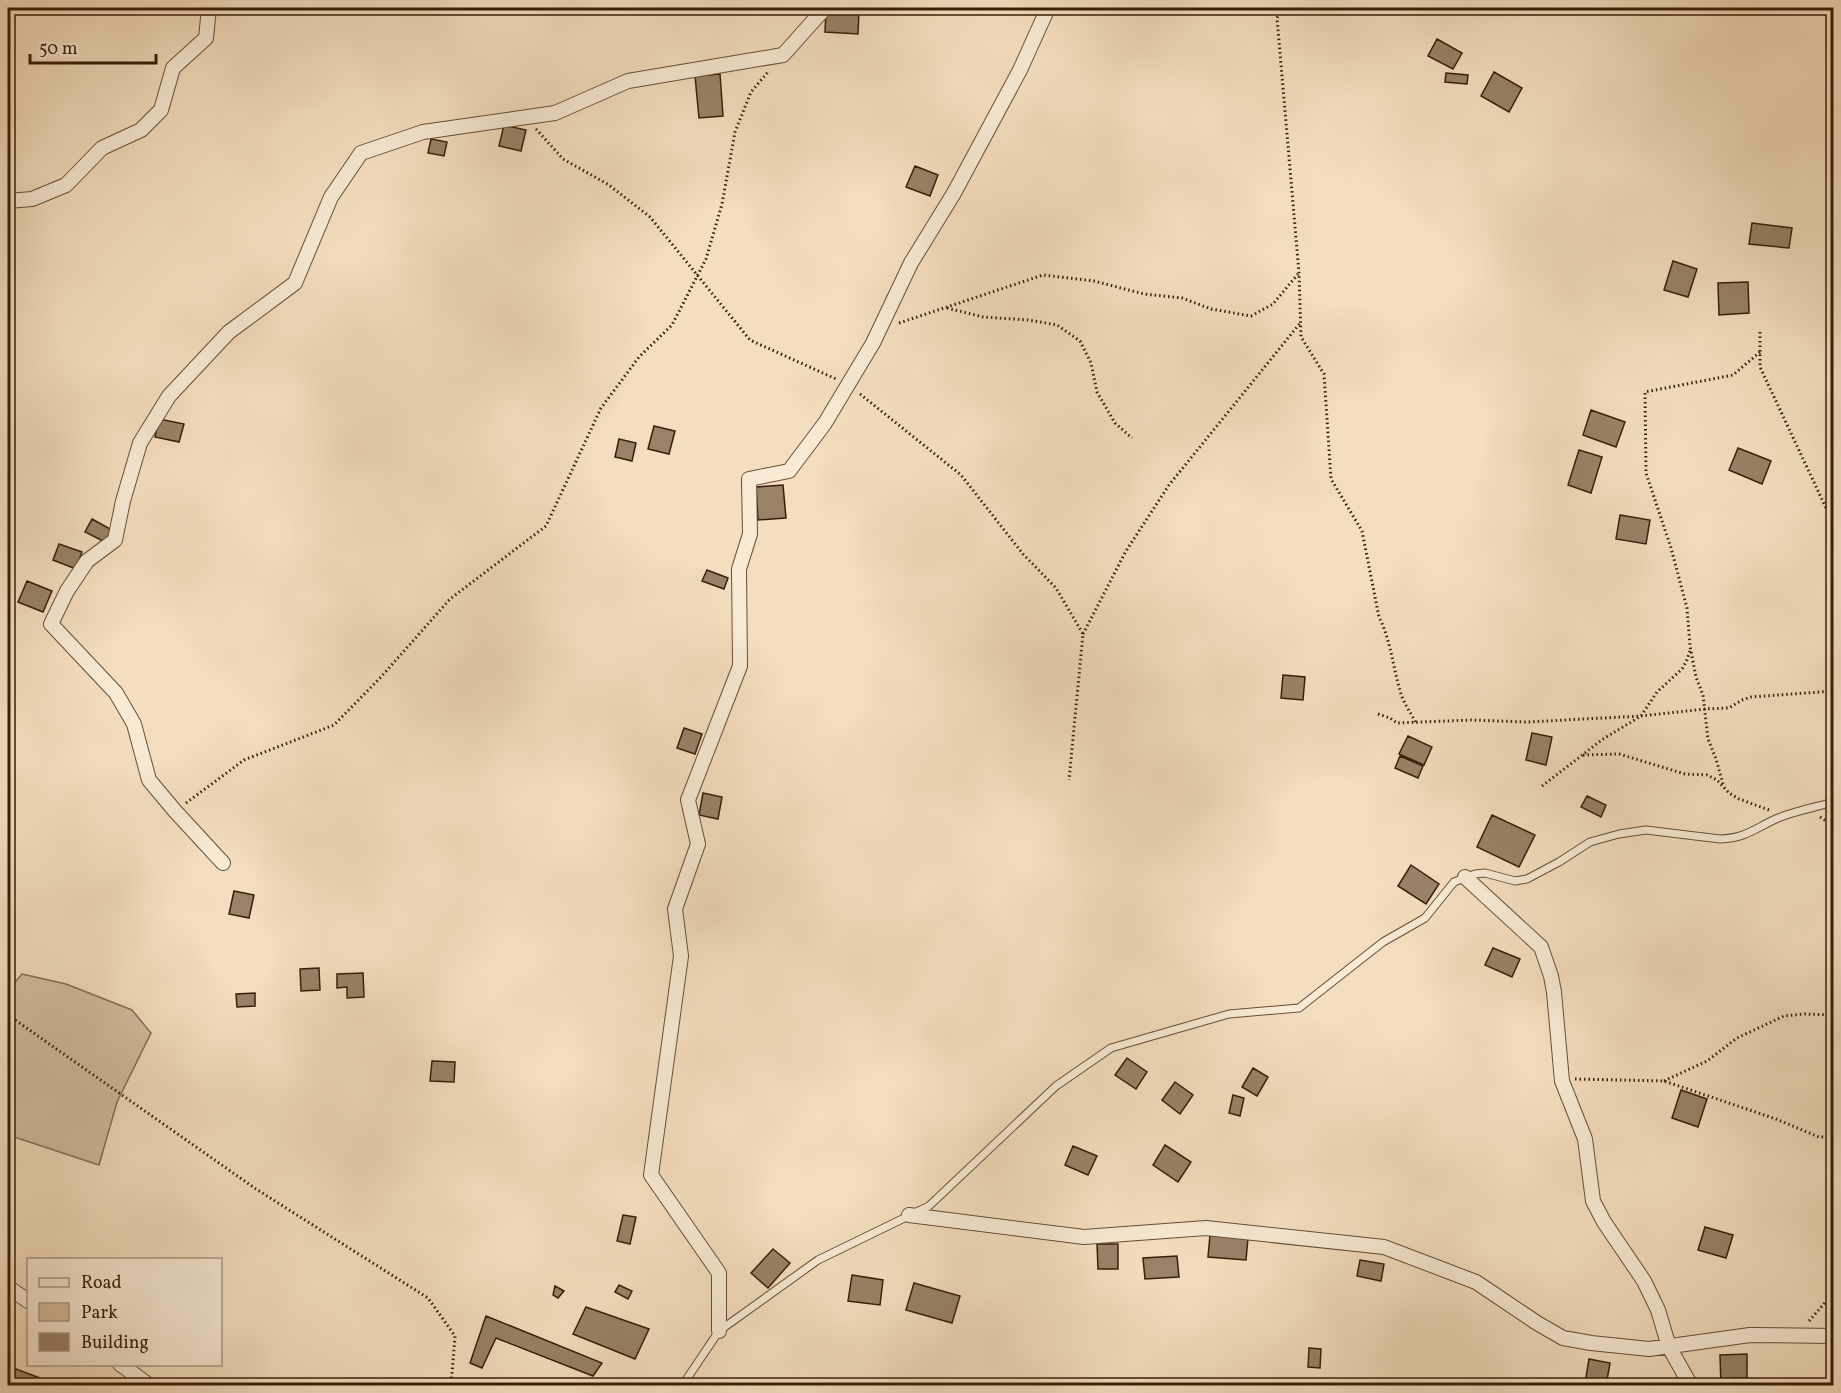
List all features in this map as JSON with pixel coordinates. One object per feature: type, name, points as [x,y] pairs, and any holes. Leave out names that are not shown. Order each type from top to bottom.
[{"type":"street","points":[[8,201],[32,199],[66,184],[102,148],[141,130],[161,110],[173,68],[206,38],[209,8]]},
{"type":"street","points":[[223,863],[149,780],[134,724],[116,693],[51,624],[67,591],[87,561],[115,540],[123,501],[140,443],[169,396],[229,332],[295,283],[331,197],[361,153],[423,132],[555,113],[628,81],[783,55],[825,8]]},
{"type":"street","points":[[719,1331],[719,1273],[651,1175],[681,956],[675,909],[698,844],[688,800],[740,666],[739,569],[750,534],[749,479],[789,471],[825,423],[879,331],[911,262],[954,193],[1020,70],[1048,8]]},
{"type":"street","points":[[1465,877],[1541,947],[1554,992],[1562,1081],[1585,1139],[1593,1201],[1644,1281],[1658,1310],[1669,1347],[1690,1386]]},
{"type":"street","points":[[909,1215],[1084,1236],[1206,1228],[1384,1247],[1476,1282],[1563,1338],[1591,1343],[1649,1349],[1750,1335],[1833,1336]]},
{"type":"street","points":[[8,1287],[27,1300]]},
{"type":"street","points":[[121,1366],[150,1386]]},
{"type":"lane","points":[[682,1386],[719,1331],[818,1260],[929,1206],[1056,1086],[1111,1048],[1229,1014],[1299,1008],[1383,942],[1425,918],[1454,882],[1465,877],[1485,873],[1515,882],[1527,879],[1590,842],[1618,834],[1646,830],[1720,839],[1732,838],[1749,834],[1779,818],[1833,802]]},
{"type":"path","points":[[1281,8],[1277,18],[1299,273],[1301,338],[1324,374],[1331,479],[1362,531],[1379,617],[1385,629],[1402,697],[1416,723]]},
{"type":"path","points":[[175,811],[244,760],[334,725],[381,678],[450,599],[546,526],[601,408],[639,357],[672,325],[698,275],[706,259],[722,204],[735,132],[751,92],[783,55]]},
{"type":"path","points":[[524,117],[563,159],[609,185],[650,217],[750,340],[848,385],[961,475],[1023,554],[1056,588],[1083,634]]},
{"type":"path","points":[[879,331],[1043,275],[1094,281],[1144,294],[1182,298],[1211,309],[1251,316],[1273,304],[1299,273]]},
{"type":"path","points":[[944,307],[983,317],[1028,320],[1057,325],[1080,340],[1091,363],[1097,392],[1115,423],[1132,438]]},
{"type":"path","points":[[1069,780],[1083,634],[1126,551],[1169,485],[1301,322]]},
{"type":"path","points":[[1760,332],[1760,367],[1833,525]]},
{"type":"path","points":[[1722,784],[1708,739],[1703,695],[1696,677],[1690,646],[1687,608],[1671,548],[1646,473],[1645,392],[1733,375],[1760,352]]},
{"type":"path","points":[[1542,786],[1603,739],[1641,716],[1657,692],[1686,663],[1690,646]]},
{"type":"path","points":[[1378,714],[1397,723],[1471,720],[1527,722],[1641,716],[1730,708],[1751,697],[1833,691]]},
{"type":"path","points":[[1583,755],[1618,754],[1685,774],[1707,775],[1739,799],[1774,812],[1793,814]]},
{"type":"path","points":[[8,1015],[256,1189],[428,1298],[455,1336],[451,1386]]},
{"type":"path","points":[[1664,1080],[1707,1061],[1737,1038],[1784,1016],[1833,1015]]},
{"type":"path","points":[[1562,1081],[1582,1078],[1664,1080],[1776,1119],[1819,1137],[1833,1137]]},
{"type":"path","points":[[1792,1336],[1815,1314],[1833,1290]]},
{"type":"green space","points":[[22,974],[66,984],[132,1010],[151,1033],[117,1102],[99,1165],[8,1135],[8,990]]},
{"type":"building","points":[[826,9],[859,10],[858,34],[825,32]]},
{"type":"building","points":[[1437,39],[1462,53],[1453,69],[1428,56]]},
{"type":"building","points":[[1494,72],[1522,88],[1509,112],[1481,96]]},
{"type":"building","points":[[1446,73],[1468,75],[1467,84],[1445,82]]},
{"type":"building","points":[[720,74],[723,116],[699,118],[695,76]]},
{"type":"building","points":[[504,125],[526,130],[521,151],[499,146]]},
{"type":"building","points":[[431,139],[447,142],[444,156],[428,153]]},
{"type":"building","points":[[915,166],[938,175],[930,196],[906,187]]},
{"type":"building","points":[[1752,223],[1792,228],[1789,248],[1749,244]]},
{"type":"building","points":[[1834,252],[1834,274],[1828,272]]},
{"type":"building","points":[[1673,261],[1697,269],[1688,297],[1664,290]]},
{"type":"building","points":[[1748,282],[1749,313],[1719,315],[1718,283]]},
{"type":"building","points":[[1591,410],[1625,422],[1616,447],[1583,435]]},
{"type":"building","points":[[159,419],[184,424],[179,442],[155,437]]},
{"type":"building","points":[[654,426],[675,431],[669,454],[648,449]]},
{"type":"building","points":[[619,439],[636,443],[632,461],[615,457]]},
{"type":"building","points":[[1738,448],[1771,461],[1762,484],[1729,470]]},
{"type":"building","points":[[1579,450],[1602,457],[1591,493],[1568,485]]},
{"type":"building","points":[[783,485],[786,518],[758,520],[756,487]]},
{"type":"building","points":[[1620,515],[1650,520],[1646,544],[1616,539]]},
{"type":"building","points":[[92,519],[112,530],[105,542],[85,532]]},
{"type":"building","points":[[59,544],[82,552],[76,569],[53,560]]},
{"type":"building","points":[[707,570],[728,578],[724,589],[702,581]]},
{"type":"building","points":[[27,581],[52,591],[43,612],[18,602]]},
{"type":"building","points":[[1283,675],[1305,677],[1303,700],[1281,698]]},
{"type":"building","points":[[684,728],[702,734],[695,754],[677,748]]},
{"type":"building","points":[[1532,733],[1552,737],[1546,765],[1526,760]]},
{"type":"building","points":[[1408,736],[1432,747],[1424,765],[1399,754]]},
{"type":"building","points":[[1400,756],[1423,766],[1418,778],[1395,768]]},
{"type":"building","points":[[703,793],[722,797],[718,819],[699,815]]},
{"type":"building","points":[[1587,796],[1606,805],[1601,817],[1581,807]]},
{"type":"building","points":[[1492,815],[1535,835],[1519,867],[1477,847]]},
{"type":"building","points":[[1411,865],[1439,884],[1426,904],[1398,886]]},
{"type":"building","points":[[234,891],[254,895],[249,918],[229,914]]},
{"type":"building","points":[[1493,948],[1520,959],[1512,977],[1485,965]]},
{"type":"building","points":[[319,968],[320,990],[301,991],[300,969]]},
{"type":"building","points":[[363,973],[364,997],[347,998],[347,987],[337,988],[337,974]]},
{"type":"building","points":[[255,993],[255,1006],[237,1007],[236,994]]},
{"type":"building","points":[[1127,1058],[1147,1072],[1136,1089],[1115,1075]]},
{"type":"building","points":[[432,1061],[455,1062],[454,1082],[430,1081]]},
{"type":"building","points":[[1253,1068],[1268,1077],[1257,1096],[1242,1087]]},
{"type":"building","points":[[1175,1082],[1193,1095],[1180,1114],[1162,1100]]},
{"type":"building","points":[[1681,1090],[1707,1099],[1698,1127],[1672,1118]]},
{"type":"building","points":[[1233,1095],[1244,1098],[1240,1116],[1229,1113]]},
{"type":"building","points":[[1165,1145],[1191,1162],[1178,1182],[1153,1165]]},
{"type":"building","points":[[1073,1146],[1097,1156],[1088,1175],[1065,1165]]},
{"type":"building","points":[[623,1215],[636,1217],[630,1244],[617,1241]]},
{"type":"building","points":[[1705,1227],[1733,1235],[1726,1258],[1698,1250]]},
{"type":"building","points":[[1210,1235],[1248,1238],[1246,1260],[1208,1257]]},
{"type":"building","points":[[1097,1244],[1118,1244],[1118,1269],[1098,1269]]},
{"type":"building","points":[[773,1249],[790,1263],[768,1288],[751,1273]]},
{"type":"building","points":[[1177,1256],[1179,1277],[1145,1279],[1143,1258]]},
{"type":"building","points":[[1360,1260],[1384,1264],[1381,1281],[1357,1276]]},
{"type":"building","points":[[852,1275],[883,1280],[880,1305],[848,1301]]},
{"type":"building","points":[[914,1283],[960,1296],[952,1323],[906,1310]]},
{"type":"building","points":[[619,1285],[632,1291],[628,1299],[615,1292]]},
{"type":"building","points":[[555,1286],[564,1291],[558,1298],[553,1295]]},
{"type":"building","points":[[586,1307],[649,1329],[635,1359],[573,1334]]},
{"type":"building","points":[[486,1316],[602,1363],[593,1376],[496,1338],[482,1368],[470,1363]]},
{"type":"building","points":[[1309,1348],[1321,1349],[1320,1368],[1308,1367]]},
{"type":"building","points":[[1747,1354],[1747,1378],[1734,1378],[1734,1386],[1721,1386],[1720,1355]]},
{"type":"building","points":[[8,1357],[13,1359],[8,1371]]},
{"type":"building","points":[[1589,1359],[1610,1363],[1606,1386],[1585,1383]]},
{"type":"building","points":[[16,1369],[40,1378],[37,1386],[10,1386]]}]
